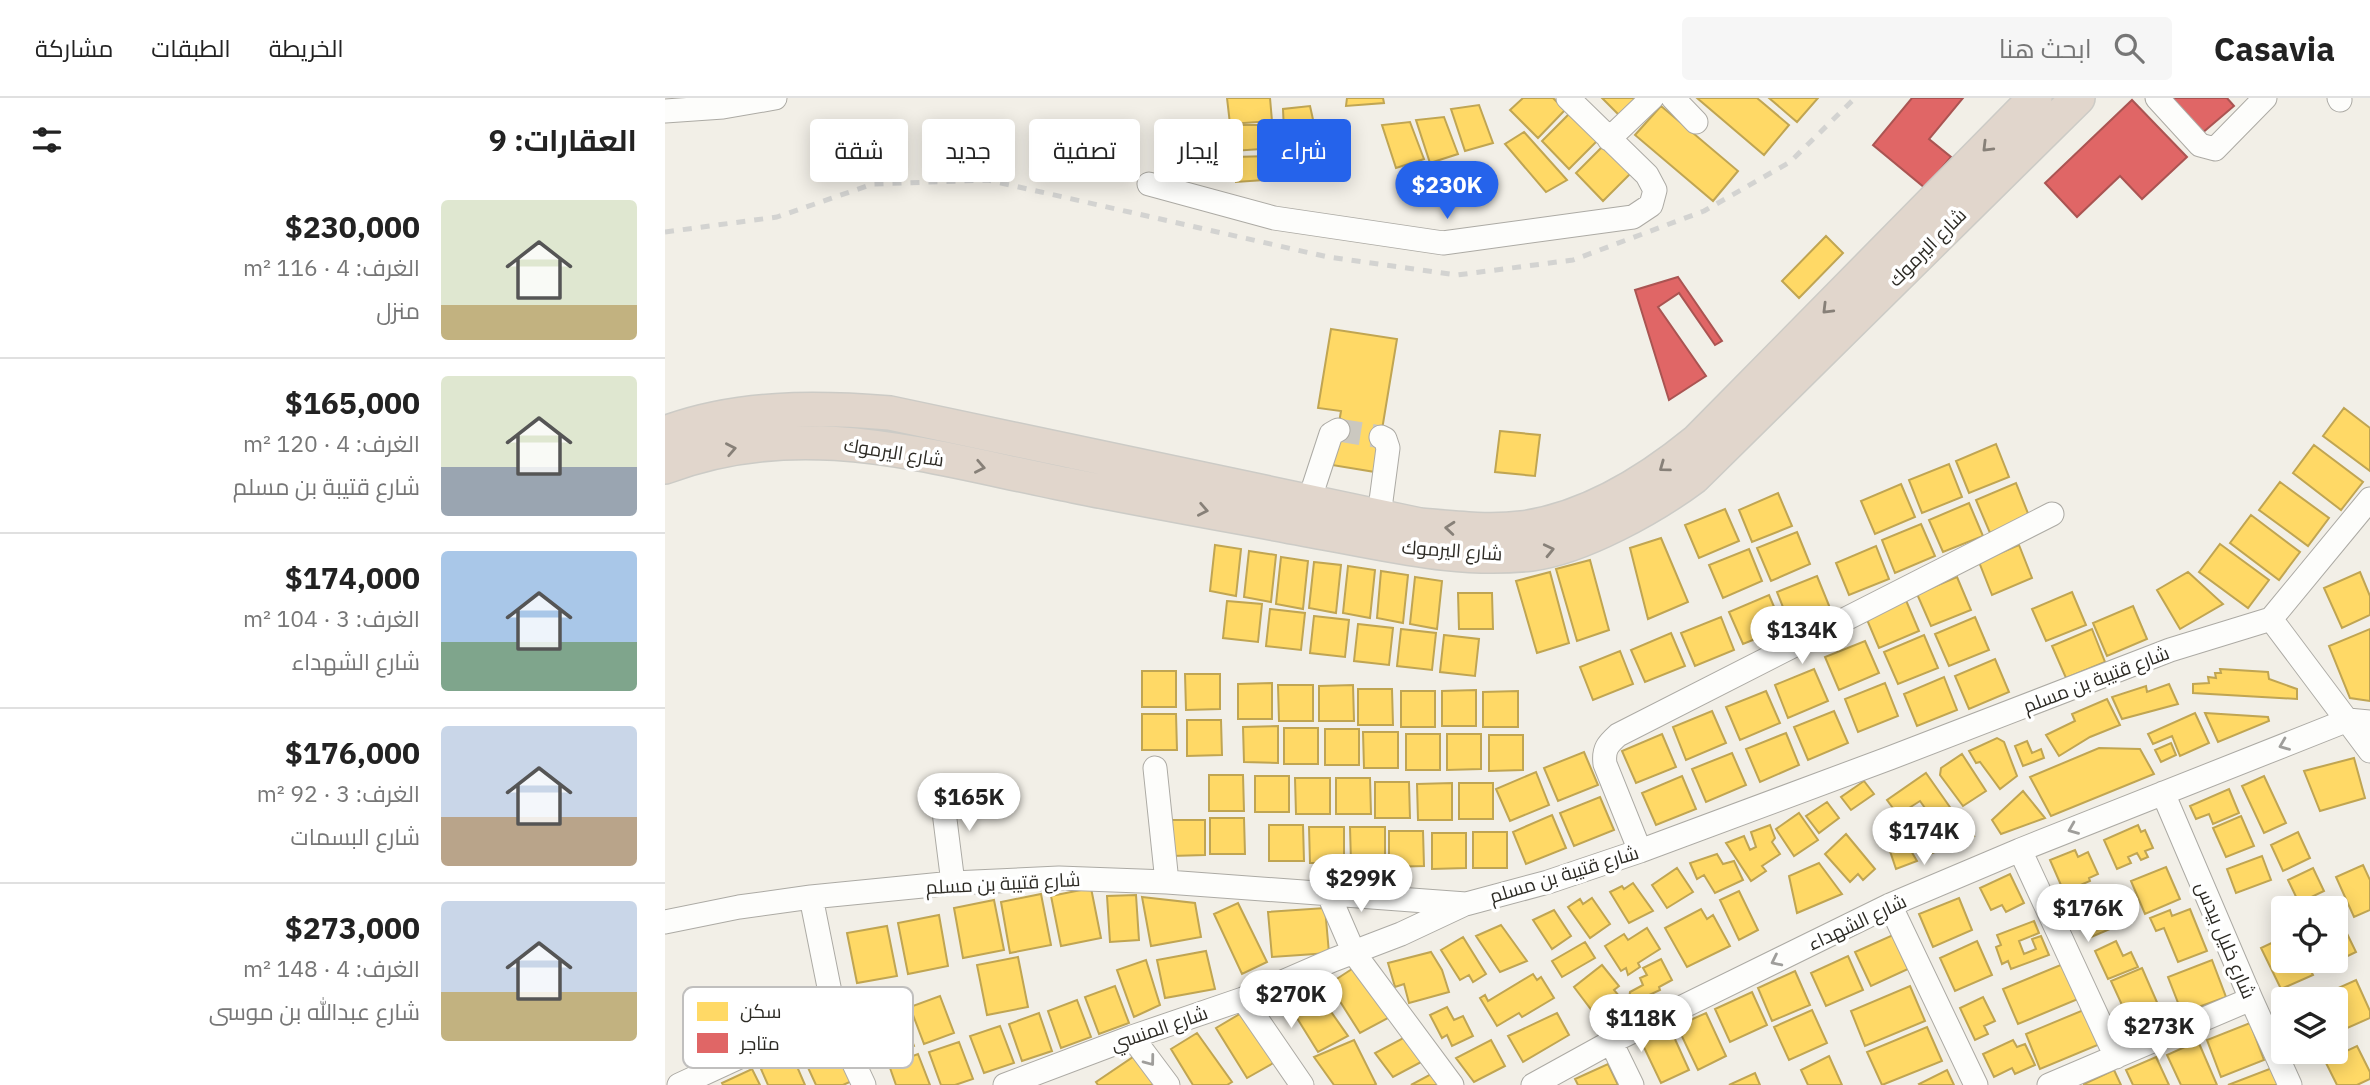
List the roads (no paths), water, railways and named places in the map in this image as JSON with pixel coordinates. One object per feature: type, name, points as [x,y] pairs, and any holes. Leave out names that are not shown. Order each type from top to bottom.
[{"type":"highway","name":"شارع اليرموك","points":[[665,433],[720,418],[775,411],[830,408],[890,413],[1420,525],[1474,530],[1522,528],[1564,517],[1613,498],[1663,469],[1697,441],[2035,98]]},
{"type":"highway","name":"شارع اليرموك","points":[[665,467],[722,450],[769,443],[869,445],[1087,489],[1429,552],[1498,555],[1531,554],[1555,549],[1641,512],[1694,478],[2078,98]]},
{"type":"street","points":[[665,111],[723,107],[775,98]]},
{"type":"street","points":[[1149,184],[1274,218],[1443,243],[1633,217],[1651,205],[1655,190],[1647,175],[1568,98]]},
{"type":"street","points":[[1609,139],[1652,98]]},
{"type":"street","points":[[1673,98],[1696,122]]},
{"type":"street","points":[[2157,98],[2200,145],[2215,149],[2253,102]]},
{"type":"street","points":[[1309,501],[1331,434],[1338,430]]},
{"type":"street","points":[[1378,516],[1388,448],[1385,439],[1381,437]]},
{"type":"street","points":[[2370,499],[2271,619],[2359,721],[2370,751]]},
{"type":"street","points":[[1640,851],[1605,764],[1607,745],[1618,735],[2052,514]]},
{"type":"street","name":"شارع قتيبة بن مسلم","points":[[665,922],[739,907],[811,897],[953,883],[1059,878],[1167,882],[1466,904],[1548,882],[1640,851],[1902,754],[2170,650],[2271,619]]},
{"type":"street","name":"شارع الشهداء","points":[[1533,1085],[1611,1042],[1890,905],[2163,793],[2359,721]]},
{"type":"street","points":[[1155,768],[1167,882]]},
{"type":"street","points":[[941,788],[953,883]]},
{"type":"street","name":"شارع خليل بيدس","points":[[2163,793],[2290,1085]]},
{"type":"street","points":[[2020,850],[2116,1057]]},
{"type":"street","points":[[1328,893],[1354,953],[1452,1085]]},
{"type":"street","points":[[811,897],[829,987]]},
{"type":"street","name":"شارع المنسي","points":[[1005,1085],[1243,999],[1401,934],[1466,904]]},
{"type":"street","points":[[1890,905],[1976,1085]]},
{"type":"street","points":[[1243,999],[1302,1085]]},
{"type":"street","points":[[2049,1085],[2251,999]]},
{"type":"street","points":[[1132,1037],[1168,1085]]},
{"type":"street","points":[[1611,1042],[1632,1085]]},
{"type":"street","points":[[679,1085],[716,1068]]},
{"type":"street","points":[[856,1068],[864,1085]]},
{"type":"tunnel","points":[[1338,430],[1381,437]]},
{"type":"railway","points":[[665,232],[777,217],[873,184],[988,180],[1328,257],[1457,275],[1573,260],[1704,211],[1790,162],[1855,98]]}]
